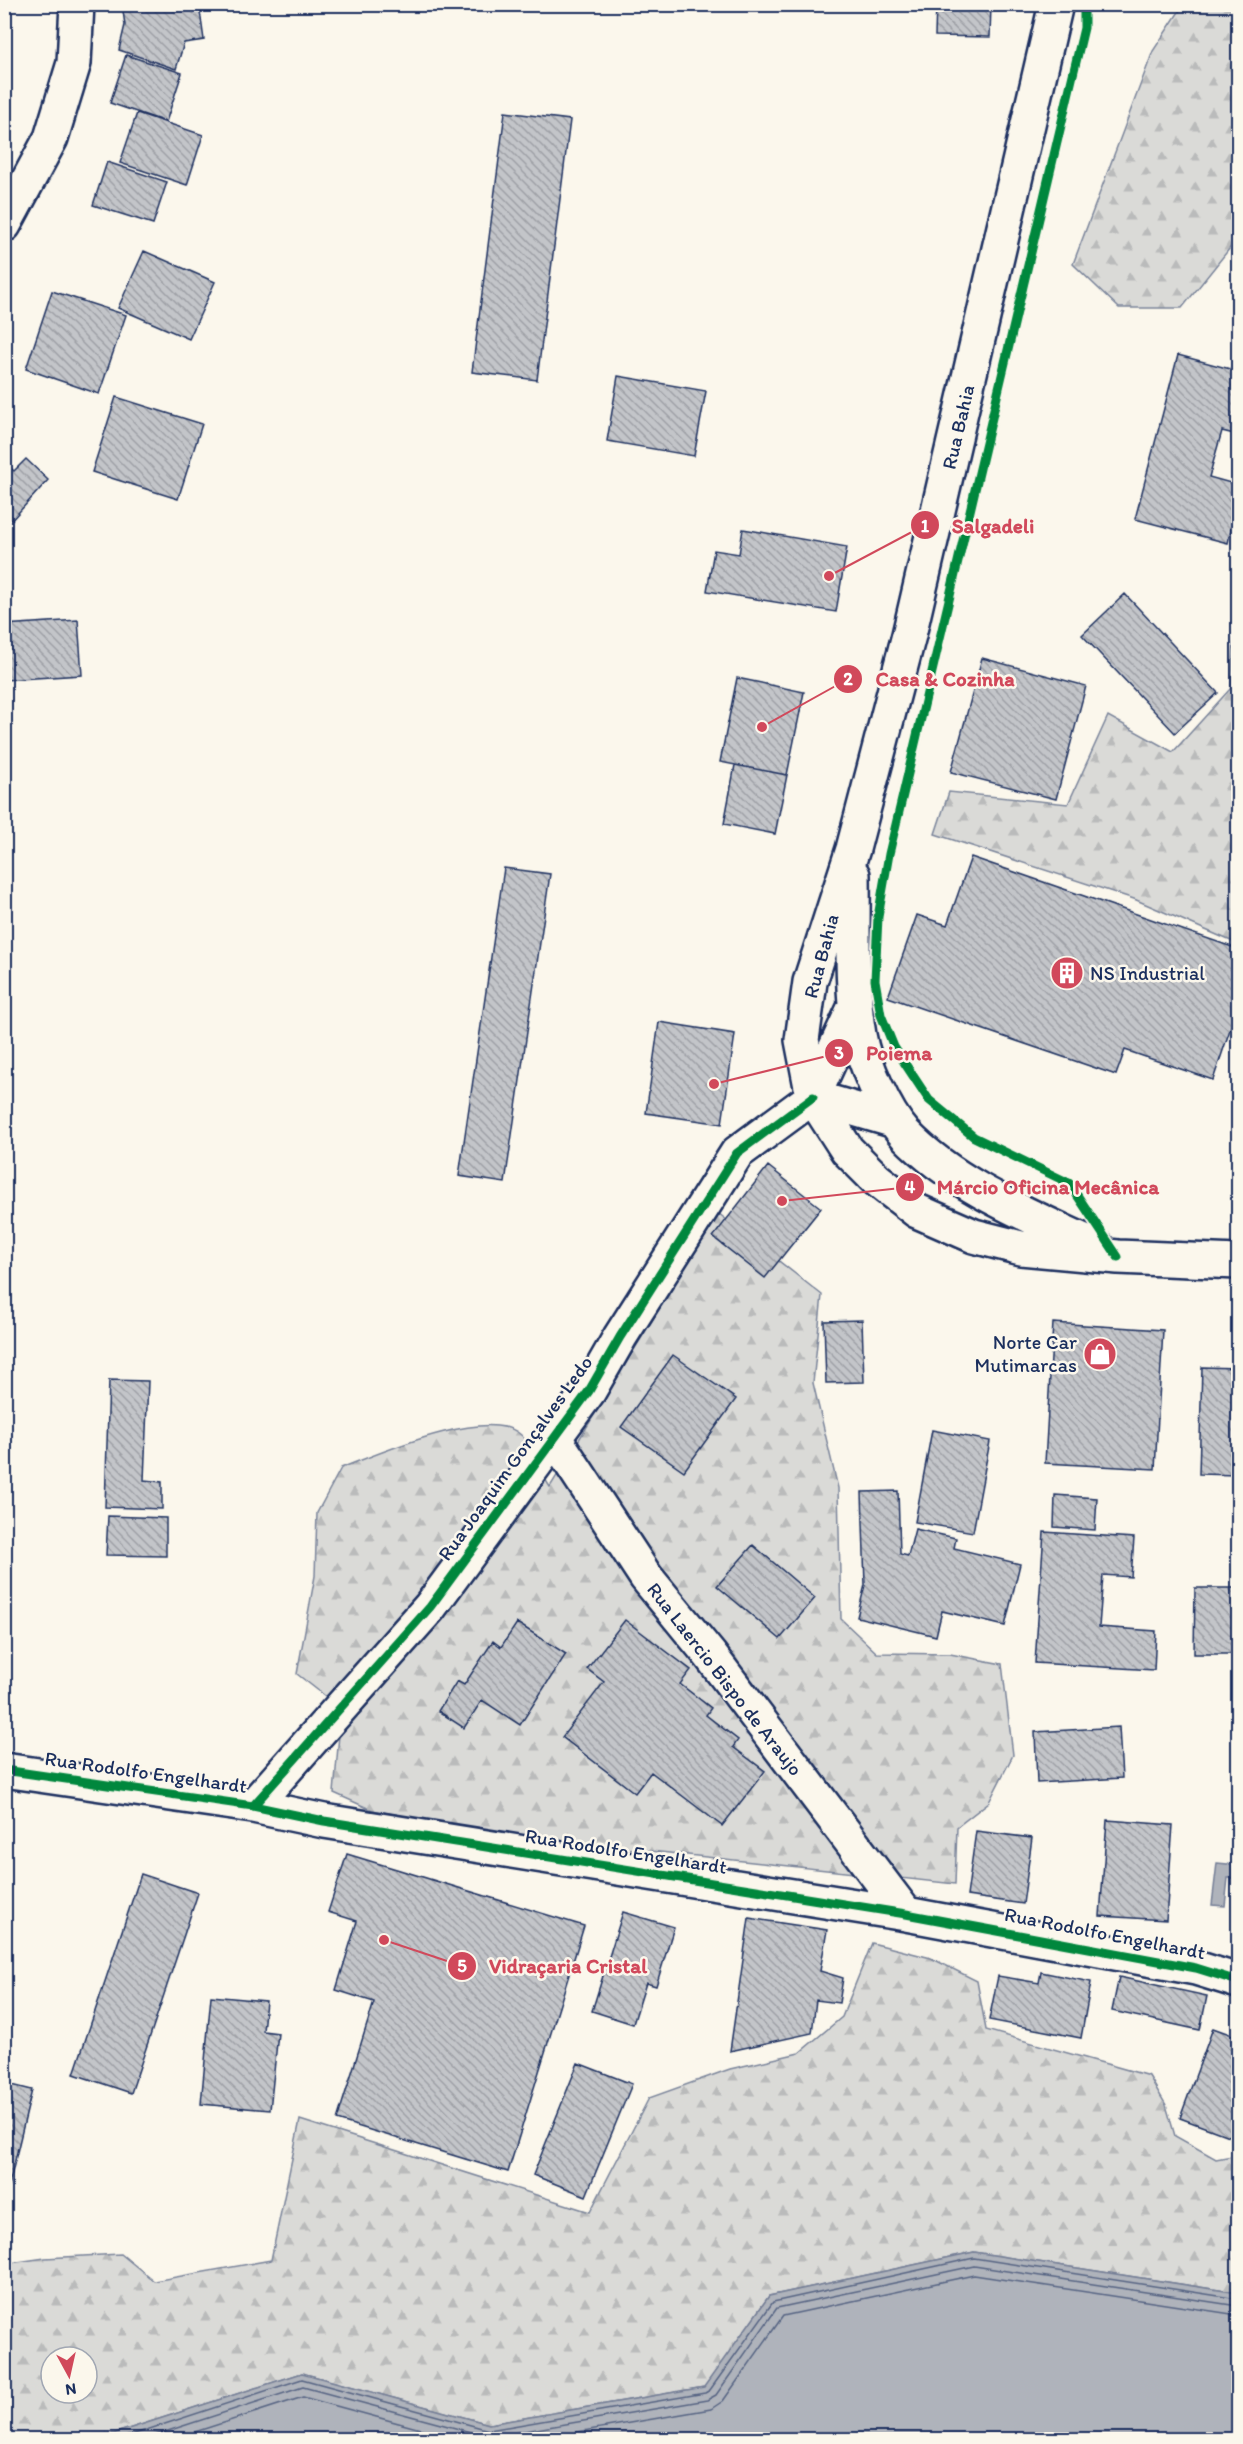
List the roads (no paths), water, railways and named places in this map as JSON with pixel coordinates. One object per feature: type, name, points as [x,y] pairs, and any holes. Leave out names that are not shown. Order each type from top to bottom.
[{"type":"street","points":[[4,225],[51,138],[74,63],[77,4]]},
{"type":"street","name":"Rua Bahia","points":[[1056,4],[912,623],[853,849],[810,982],[802,1040],[813,1097],[848,1150],[876,1179],[917,1211],[974,1236],[1021,1248],[1118,1257],[1239,1262]]},
{"type":"street","name":"Rua Bahia","points":[[853,849],[855,1006],[860,1037],[869,1066],[895,1121],[905,1134],[945,1168],[1006,1204],[1118,1257]]},
{"type":"street","points":[[855,1006],[813,1097],[895,1121]]},
{"type":"street","name":"Rua Joaquim Gonçalves Ledo","points":[[253,1806],[430,1607],[589,1391],[620,1336],[737,1153],[813,1097]]},
{"type":"street","name":"Rua Laercio Bispo de Araujo","points":[[554,1437],[646,1576],[710,1655],[906,1914]]},
{"type":"street","name":"Rua Rodolfo Engelhardt","points":[[4,1770],[253,1806],[324,1821],[906,1914],[1196,1968],[1239,1981]]},
{"type":"water","points":[[1217,1863],[1238,1865],[1238,1878],[1228,1878],[1225,1906],[1212,1905]]},
{"type":"water","points":[[974,2252],[1238,2293],[1238,2439],[97,2439],[302,2373],[489,2424],[704,2387],[769,2296]]},
{"type":"place","name":"Salgadeli","points":[[829,576]]},
{"type":"place","name":"Casa & Cozinha","points":[[762,727]]},
{"type":"place","name":"NS Industrial","points":[[1067,973]]},
{"type":"place","name":"Poiema","points":[[714,1084]]},
{"type":"place","name":"Márcio Oficina Mecânica","points":[[782,1201]]},
{"type":"place","name":"Norte Car Mutimarcas","points":[[1100,1354]]},
{"type":"place","name":"Vidraçaria Cristal","points":[[384,1940]]}]
